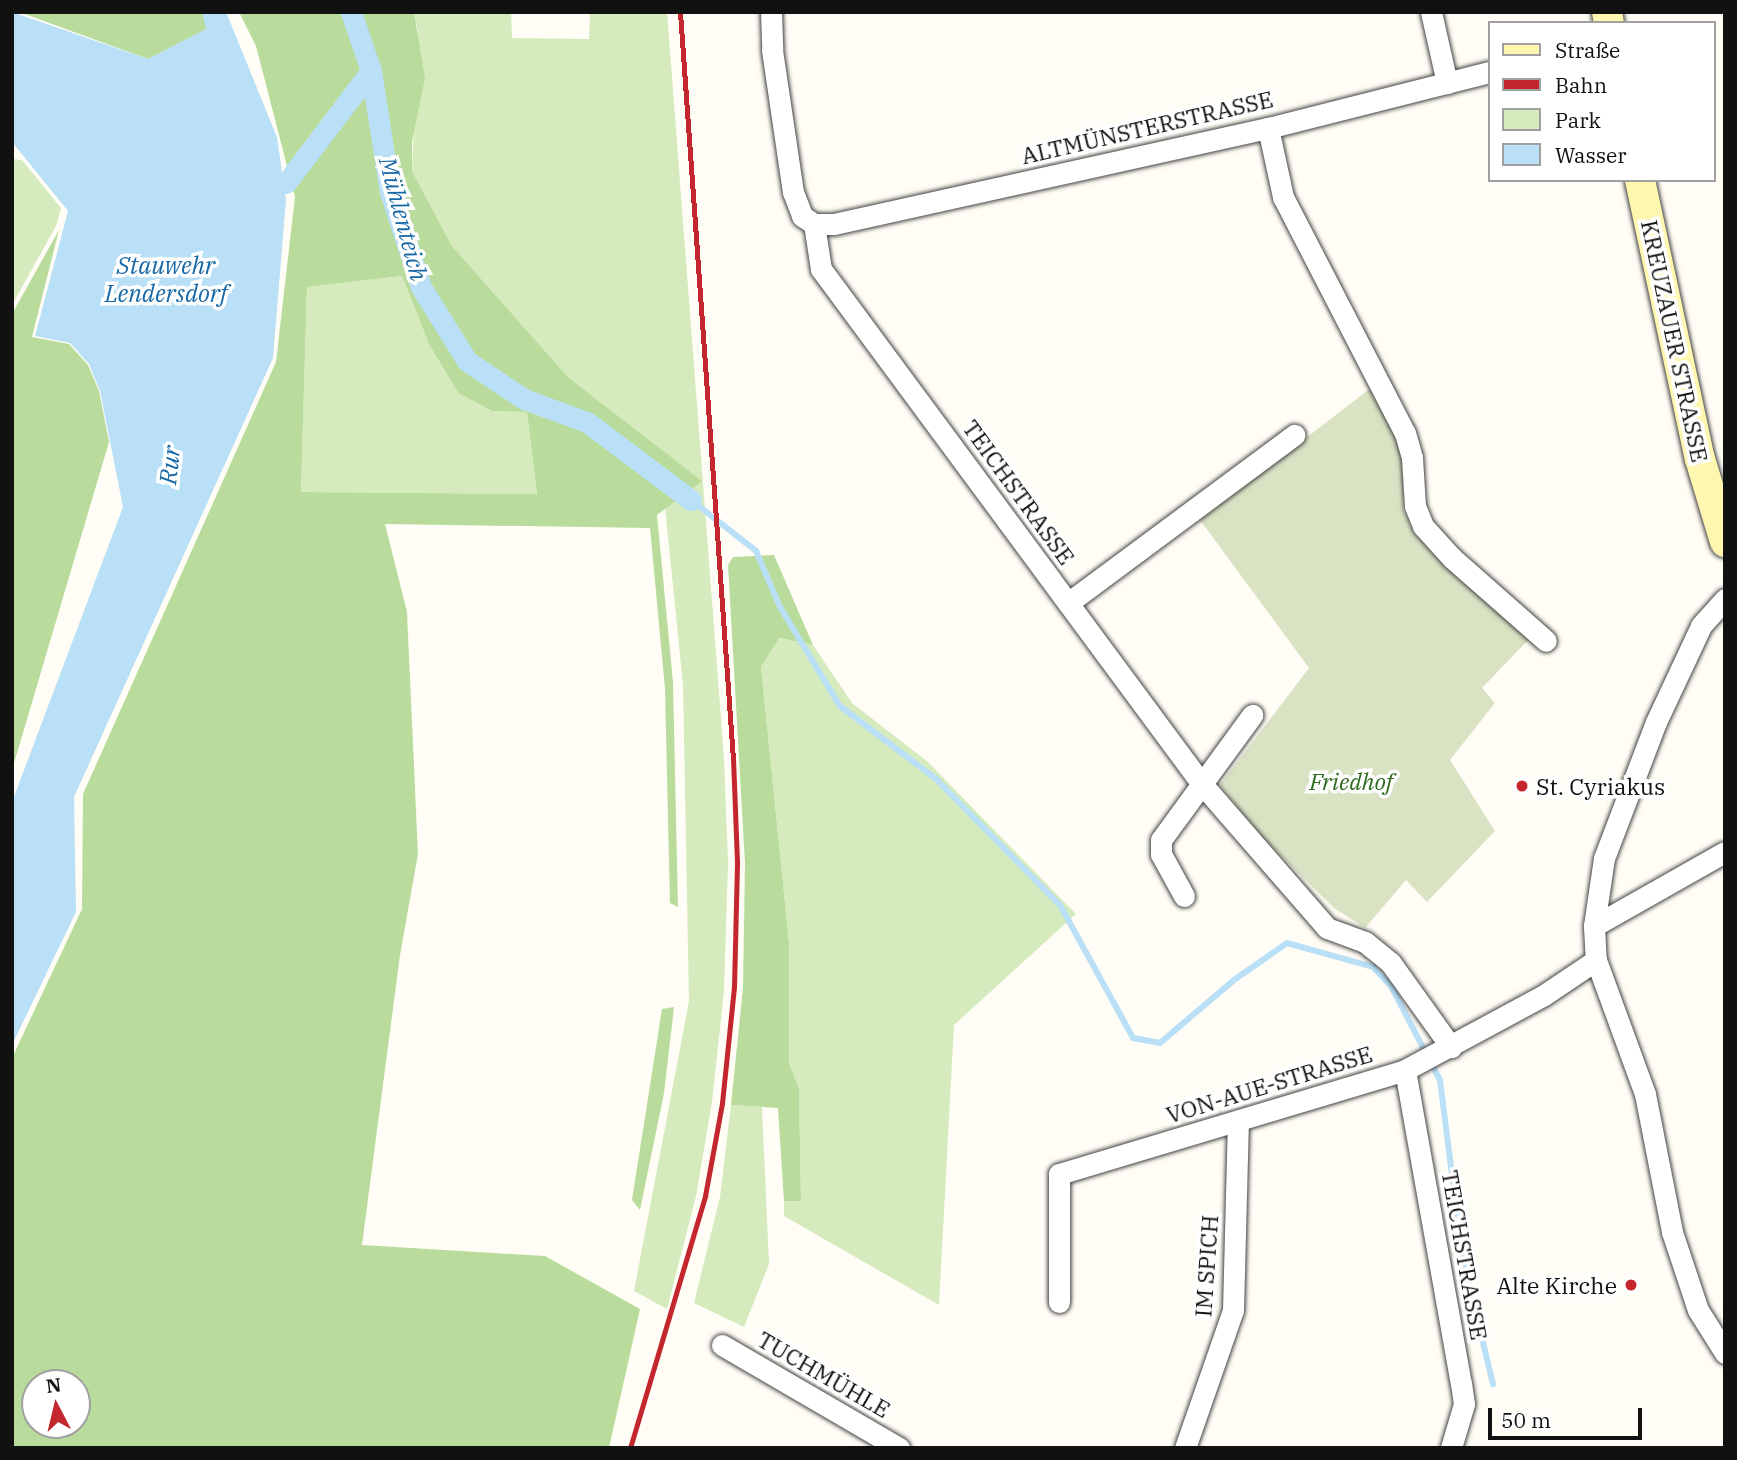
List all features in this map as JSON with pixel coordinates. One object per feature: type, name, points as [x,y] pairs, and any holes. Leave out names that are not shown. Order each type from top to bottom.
[{"type":"main road","name":"KREUZAUER STRASSE","points":[[1640,182],[1700,459],[1725,542]]},
{"type":"street","points":[[771,12],[772,50],[793,192],[802,216],[814,224]]},
{"type":"street","points":[[1431,12],[1447,83]]},
{"type":"street","name":"ALTMÜNSTERSTRASSE","points":[[814,224],[834,224],[1268,128],[1488,73]]},
{"type":"street","points":[[1268,128],[1283,197],[1405,433],[1412,458],[1415,506],[1423,526],[1451,558],[1546,641]]},
{"type":"street","name":"TEICHSTRASSE","points":[[814,224],[821,269],[1201,783],[1328,928],[1365,942],[1391,962],[1446,1049]]},
{"type":"street","points":[[1068,603],[1294,435]]},
{"type":"street","points":[[1725,598],[1701,626],[1656,722],[1604,858],[1594,926],[1596,960],[1645,1094],[1672,1232],[1698,1310],[1725,1353]]},
{"type":"street","points":[[1184,896],[1161,854],[1161,840],[1252,715]]},
{"type":"street","points":[[1594,926],[1725,852]]},
{"type":"street","name":"VON-AUE-STRASSE","points":[[1059,1302],[1059,1174],[1238,1122],[1413,1066],[1596,960]]},
{"type":"street","name":"TEICHSTRASSE","points":[[1413,1066],[1464,1404],[1451,1448]]},
{"type":"street","name":"IM SPICH","points":[[1185,1448],[1233,1310],[1238,1122]]},
{"type":"street","name":"TUCHMÜHLE","points":[[722,1345],[899,1448]]},
{"type":"green space","points":[[19,12],[202,12],[207,29],[148,59]]},
{"type":"green space","points":[[239,12],[414,12],[425,78],[412,142],[412,171],[452,246],[569,378],[702,481],[657,515],[673,682],[678,907],[670,903],[665,689],[650,528],[385,524],[407,612],[418,854],[400,955],[362,1245],[545,1256],[640,1309],[609,1448],[12,1448],[12,1058],[82,909],[83,794],[276,362],[295,197],[256,46]],"holes":[[[402,276],[429,344],[458,393],[492,411],[527,412],[537,494],[301,492],[307,287]]]},
{"type":"green space","points":[[414,12],[511,12],[512,38],[589,39],[590,12],[667,12],[724,758],[728,863],[724,991],[712,1102],[696,1196],[667,1309],[634,1291],[689,1001],[683,685],[665,507],[701,481],[569,378],[452,246],[412,171],[418,32]]},
{"type":"green space","points":[[12,159],[22,160],[61,208],[56,226],[12,305]]},
{"type":"green space","points":[[59,230],[32,337],[69,344],[88,365],[99,391],[109,442],[12,770],[12,314]]},
{"type":"green space","points":[[402,276],[429,344],[458,393],[492,411],[527,412],[537,494],[301,492],[307,287]]},
{"type":"green space","name":"Friedhof","points":[[1372,387],[1397,435],[1403,457],[1403,510],[1414,533],[1444,565],[1530,638],[1482,688],[1495,703],[1450,760],[1495,831],[1427,902],[1406,880],[1365,928],[1334,908],[1262,837],[1220,785],[1309,668],[1200,520]]},
{"type":"green space","points":[[774,555],[813,645],[779,638],[761,667],[789,942],[789,1063],[799,1089],[801,1201],[784,1201],[778,1108],[731,1105],[743,988],[745,863],[728,565],[733,557]]},
{"type":"green space","points":[[778,638],[813,645],[852,703],[928,762],[1076,914],[954,1025],[939,1305],[784,1216],[784,1201],[801,1201],[799,1089],[789,1063],[789,942],[761,667]]},
{"type":"green space","points":[[674,1007],[664,1093],[640,1210],[632,1200],[662,1009]]},
{"type":"green space","points":[[731,1105],[762,1107],[769,1264],[744,1327],[694,1303],[720,1197]]},
{"type":"water","name":"Stauwehr Lendersdorf","points":[[12,12],[148,59],[206,29],[202,12],[226,12],[277,137],[286,200],[273,358],[74,797],[76,912],[12,1045],[12,802],[123,507],[100,391],[89,364],[70,343],[35,336],[68,211],[12,142]]},
{"type":"waterway","name":"Mühlenteich","points":[[351,12],[371,71],[390,192],[421,287],[467,361],[524,399],[587,422],[691,500]]},
{"type":"waterway","points":[[286,183],[371,71]]},
{"type":"waterway","points":[[691,500],[756,551],[780,607],[840,706],[936,779],[1060,905],[1133,1038],[1160,1043],[1234,980],[1287,943],[1373,967],[1391,986],[1440,1080],[1462,1255],[1493,1384]]},
{"type":"railway","points":[[630,1448],[705,1196],[722,1103],[734,987],[737,862],[733,759],[680,12]]},
{"type":"place","name":"St. Cyriakus","points":[[1522,786]]},
{"type":"place","name":"Alte Kirche","points":[[1631,1285]]},
{"type":"water label","name":"Rur","points":[[170,465]]}]
